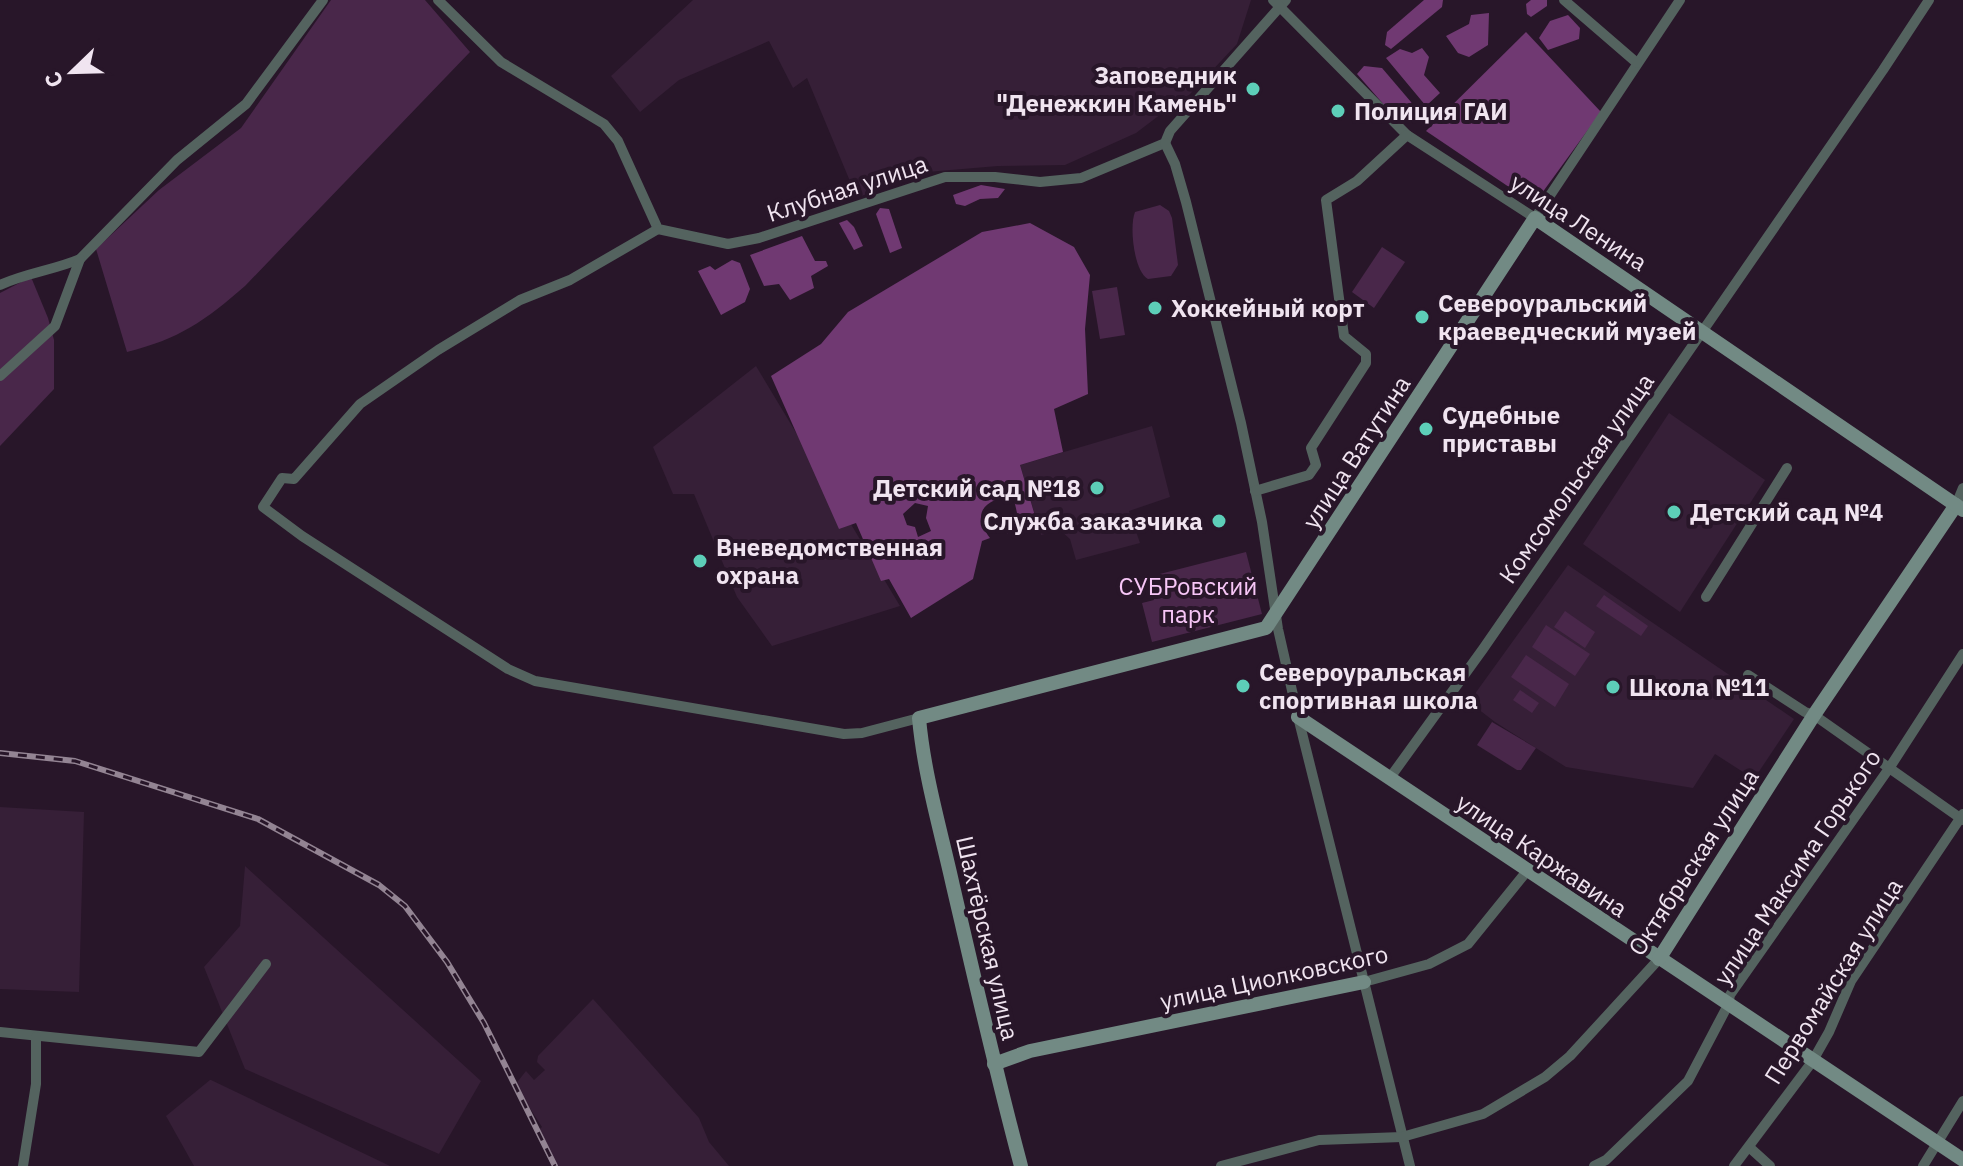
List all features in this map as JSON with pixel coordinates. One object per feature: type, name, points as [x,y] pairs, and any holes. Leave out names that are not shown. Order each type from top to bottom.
[{"type":"main road","name":"улица Ленина","points":[[1535,218],[1960,507]]},
{"type":"main road","name":"улица Ватутина","points":[[919,718],[1266,628],[1535,218]]},
{"type":"main road","name":"Октябрьская улица","points":[[1659,959],[1814,715],[1960,507]]},
{"type":"main road","name":"улица Каржавина","points":[[1298,717],[1963,1160]]},
{"type":"main road","name":"Шахтёрская улица","points":[[919,718],[922,748],[994,1064],[1021,1166]]},
{"type":"main road","name":"улица Циолковского","points":[[994,1064],[1030,1051],[1364,982]]},
{"type":"street","points":[[0,285],[22,275],[60,268],[80,259],[177,160],[246,104],[323,0]]},
{"type":"street","points":[[438,0],[501,62],[604,124],[618,141],[658,229],[580,274],[520,300],[438,350],[360,404],[294,479],[282,478],[263,507],[302,536],[508,669],[535,681],[844,734],[862,733],[919,718]]},
{"type":"street","points":[[1564,0],[1637,63]]},
{"type":"street","name":"улица Ватутина","points":[[1535,218],[1680,0]]},
{"type":"street","name":"Комсомольская улица","points":[[1389,779],[1483,649],[1929,0]]},
{"type":"street","points":[[1280,2],[1170,131],[1165,143],[1186,202],[1255,491],[1278,629],[1298,717],[1410,1166]]},
{"type":"street","name":"улица Ленина","points":[[1280,2],[1407,135],[1535,218]]},
{"type":"street","points":[[1255,491],[1309,475],[1316,465],[1311,448],[1366,363],[1366,354],[1344,336],[1326,200],[1357,181],[1407,135]]},
{"type":"street","name":"Клубная улица","points":[[658,229],[728,244],[759,238],[945,177],[995,177],[1040,182],[1081,178],[1165,143]]},
{"type":"street","points":[[0,376],[55,326],[80,259]]},
{"type":"street","points":[[1706,597],[1787,468]]},
{"type":"street","name":"Октябрьская улица","points":[[1960,507],[1963,488]]},
{"type":"street","name":"улица Максима Горького","points":[[1594,1166],[1606,1160],[1688,1081],[1734,990],[1890,767],[1963,654]]},
{"type":"street","points":[[1748,675],[1814,715],[1962,817]]},
{"type":"street","name":"Первомайская улица","points":[[1734,1166],[1812,1062],[1851,981],[1962,817]]},
{"type":"street","name":"улица Циолковского","points":[[1364,982],[1429,964],[1468,944],[1527,871]]},
{"type":"street","name":"Октябрьская улица","points":[[1221,1166],[1319,1140],[1402,1137],[1483,1114],[1545,1077],[1593,1033],[1659,959]]},
{"type":"street","points":[[0,1032],[199,1052],[266,964]]},
{"type":"street","points":[[23,1166],[36,1084],[36,1037]]},
{"type":"street","points":[[1923,1166],[1963,1101]]},
{"type":"street","points":[[1749,1147],[1770,1166]]},
{"type":"shaded area","points":[[693,0],[1251,0],[1237,44],[1175,110],[1165,111],[1136,133],[1065,165],[998,166],[915,173],[857,198],[807,78],[793,88],[769,41],[679,80],[640,112],[611,76]]},
{"type":"shaded area","points":[[1424,0],[1443,0],[1442,7],[1391,49],[1385,45],[1387,32]]},
{"type":"shaded area","points":[[1531,0],[1547,0],[1547,6],[1531,17],[1527,14],[1526,4]]},
{"type":"shaded area","points":[[1489,13],[1488,45],[1469,57],[1458,53],[1446,36],[1469,24],[1471,15]]},
{"type":"shaded area","points":[[1568,15],[1580,28],[1579,39],[1548,50],[1539,38],[1550,21]]},
{"type":"shaded area","points":[[1526,32],[1601,112],[1534,204],[1426,131]]},
{"type":"shaded area","points":[[1422,48],[1429,57],[1424,75],[1440,93],[1426,106],[1386,58],[1400,49],[1412,53]]},
{"type":"shaded area","points":[[1364,66],[1382,68],[1411,102],[1416,114],[1408,122],[1392,114],[1357,74]]},
{"type":"shaded area","points":[[981,185],[1005,189],[998,198],[980,199],[965,206],[956,204],[953,195]]},
{"type":"shaded area","points":[[880,208],[889,209],[902,248],[890,253],[876,214]]},
{"type":"shaded area","points":[[847,220],[863,246],[854,250],[839,223]]},
{"type":"shaded area","points":[[1030,223],[1074,247],[1090,275],[1085,329],[1088,394],[1054,409],[1063,452],[1020,465],[1038,526],[1007,534],[1017,513],[1013,495],[989,504],[981,514],[981,521],[990,538],[982,541],[973,579],[911,618],[889,579],[881,581],[856,523],[839,529],[771,376],[821,344],[848,312],[982,232]],"holes":[[[915,503],[928,506],[926,518],[931,531],[918,537],[915,527],[907,525],[903,514]]]},
{"type":"shaded area","points":[[802,236],[815,261],[826,261],[828,266],[811,276],[814,288],[790,300],[779,284],[764,286],[750,255]]},
{"type":"shaded area","points":[[732,260],[740,263],[750,289],[745,302],[721,315],[698,271],[710,266],[715,270]]},
{"type":"shaded area","points":[[756,366],[900,606],[772,646],[737,597],[694,494],[673,494],[653,447]]},
{"type":"shaded area","name":"Детский сад №4","points":[[1669,413],[1765,480],[1680,612],[1583,544]]},
{"type":"shaded area","name":"Детский сад №18","points":[[1152,426],[1170,497],[1129,511],[1140,543],[1076,560],[1070,539],[1060,530],[1041,535],[1020,465]]},
{"type":"shaded area","name":"Школа №11","points":[[1568,565],[1794,719],[1754,779],[1715,754],[1693,788],[1566,767],[1469,702]]},
{"type":"shaded area","points":[[0,807],[84,812],[79,992],[0,989]]},
{"type":"shaded area","points":[[245,866],[481,1081],[439,1154],[245,1069],[204,967],[240,926]]},
{"type":"shaded area","points":[[593,999],[699,1118],[709,1142],[729,1166],[556,1166],[536,1132],[542,1127],[515,1085],[526,1071],[534,1080],[545,1070],[537,1062],[538,1056]]},
{"type":"shaded area","points":[[210,1080],[390,1166],[194,1166],[166,1116]]},
{"type":"green space","points":[[331,0],[425,0],[470,52],[245,286],[177,335],[127,352],[96,249],[159,190],[241,128]]},
{"type":"green space","points":[[1160,205],[1169,211],[1172,218],[1178,265],[1171,276],[1148,279],[1136,258],[1133,219],[1135,212]]},
{"type":"green space","points":[[1382,247],[1405,262],[1374,308],[1352,292]]},
{"type":"green space","points":[[31,277],[54,340],[54,389],[0,446],[0,293]]},
{"type":"green space","points":[[1117,287],[1125,335],[1100,339],[1092,291]]},
{"type":"green space","name":"СУБРовский парк","points":[[1246,552],[1262,614],[1152,642],[1142,603],[1154,600],[1148,577]]},
{"type":"green space","points":[[1604,595],[1648,626],[1641,636],[1596,606]]},
{"type":"green space","points":[[1565,611],[1595,632],[1585,648],[1554,627]]},
{"type":"green space","points":[[1546,625],[1590,654],[1575,676],[1532,647]]},
{"type":"green space","points":[[1526,655],[1569,684],[1555,707],[1511,677]]},
{"type":"green space","points":[[1520,690],[1539,703],[1532,713],[1513,700]]},
{"type":"green space","points":[[1492,722],[1536,748],[1521,770],[1477,745]]},
{"type":"railway","points":[[0,753],[75,761],[258,819],[379,885],[405,906],[447,962],[484,1023],[555,1166]]},
{"type":"place","name":"Заповедник \"Денежкин Камень\"","points":[[1253,89]]},
{"type":"place","name":"Полиция ГАИ","points":[[1338,111]]},
{"type":"place","name":"Хоккейный корт","points":[[1155,308]]},
{"type":"place","name":"Североуральский краеведческий музей","points":[[1422,317]]},
{"type":"place","name":"Судебные приставы","points":[[1426,429]]},
{"type":"place","name":"Детский сад №18","points":[[1097,488]]},
{"type":"place","name":"Детский сад №4","points":[[1674,512]]},
{"type":"place","name":"Служба заказчика","points":[[1219,521]]},
{"type":"place","name":"Вневедомственная охрана","points":[[700,561]]},
{"type":"place","name":"Североуральская спортивная школа","points":[[1243,686]]},
{"type":"place","name":"Школа №11","points":[[1613,687]]}]
